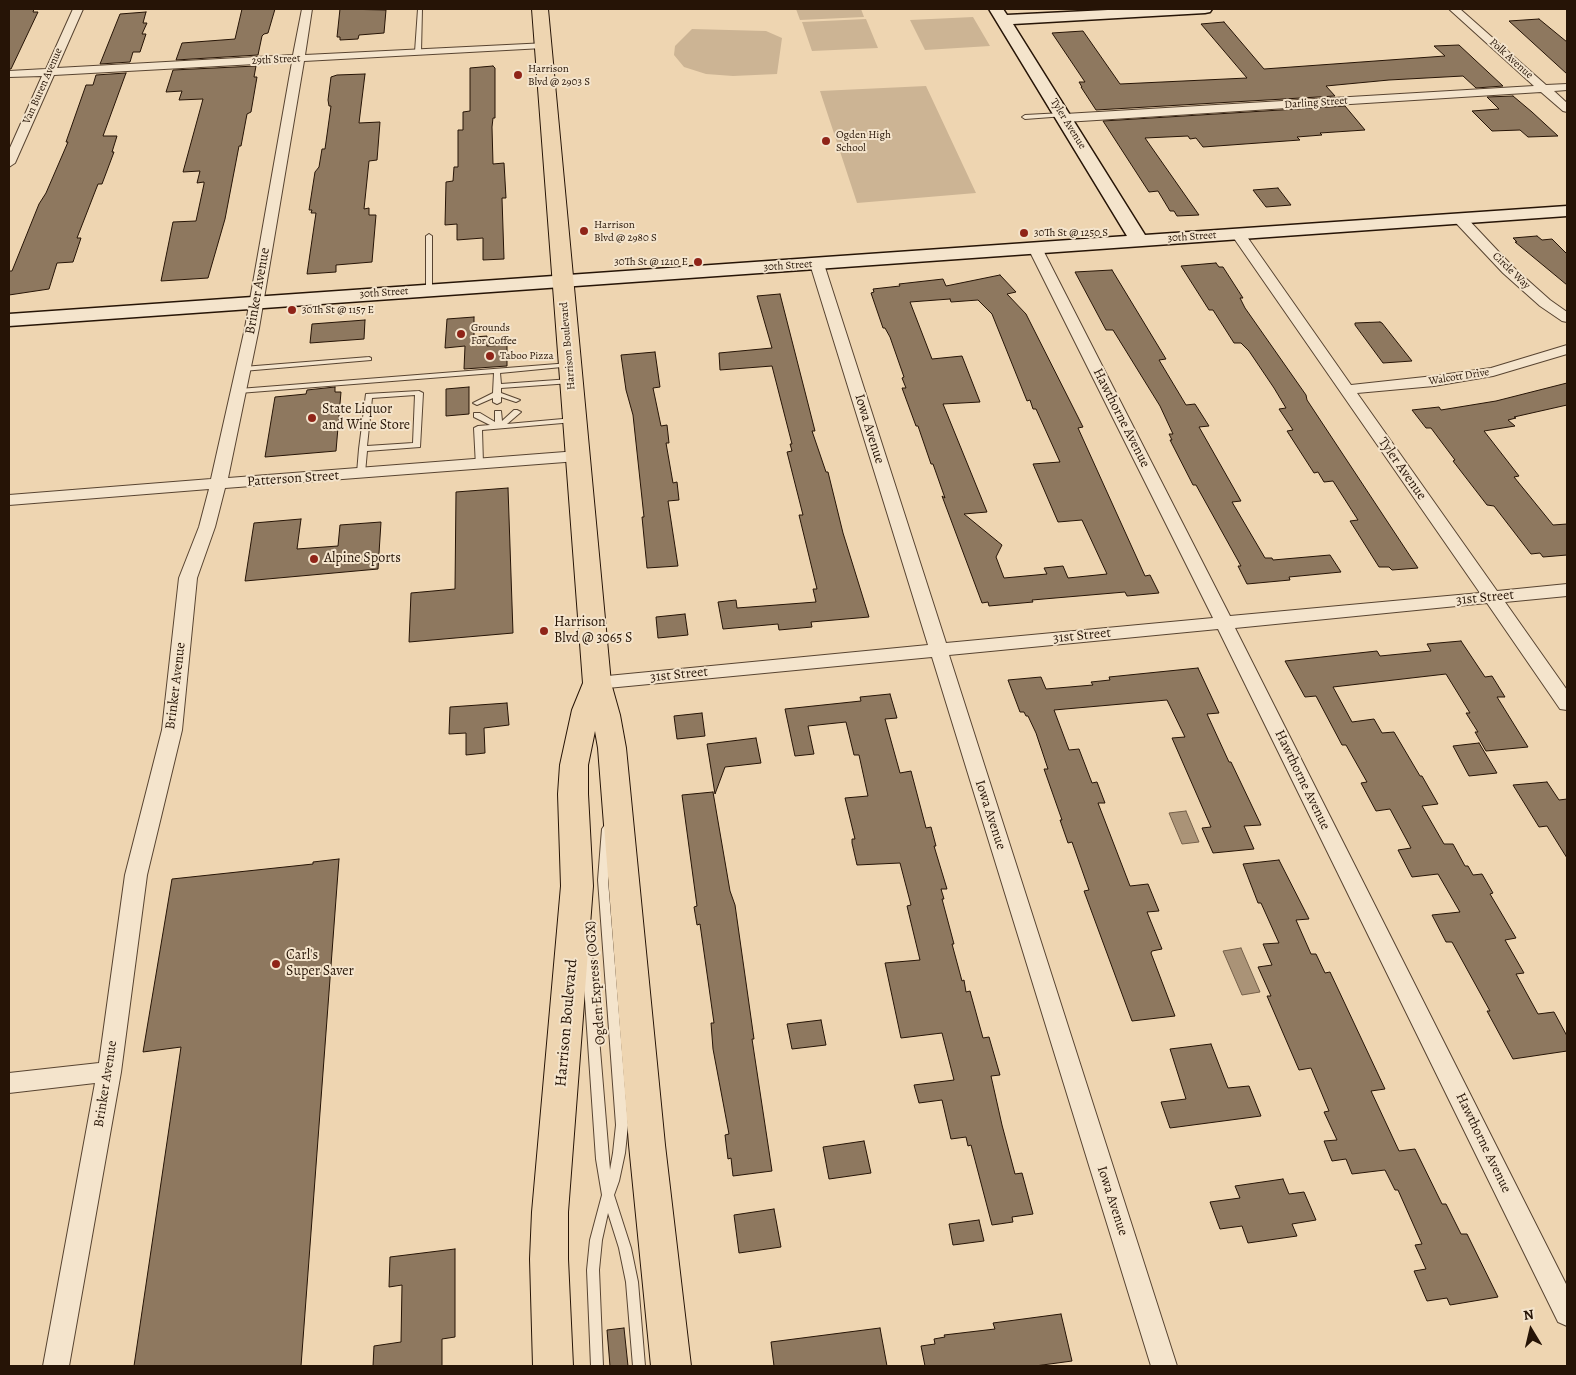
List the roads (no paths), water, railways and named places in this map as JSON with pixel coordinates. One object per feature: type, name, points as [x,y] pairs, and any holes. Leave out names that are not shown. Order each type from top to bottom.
[{"type":"main road","name":"Harrison Boulevard","points":[[540,9],[597,683],[608,722],[613,768],[652,1200],[671,1366]]},
{"type":"main road","name":"Harrison Boulevard","points":[[553,1366],[549,1259],[550,1212],[578,886],[573,794],[574,765],[584,719],[597,683]]},
{"type":"street","name":"Van Buren Avenue","points":[[9,163],[48,72],[78,9]]},
{"type":"street","name":"Brinker Avenue","points":[[56,1366],[109,1072],[136,875],[172,730],[188,578],[208,527],[239,390],[307,9]]},
{"type":"street","points":[[999,14],[1206,9]]},
{"type":"street","name":"Polk Avenue","points":[[1454,9],[1567,109]]},
{"type":"street","name":"Tyler Avenue","points":[[999,14],[1139,241]]},
{"type":"street","name":"29th Street","points":[[9,74],[544,45]]},
{"type":"street","name":"Darling Street","points":[[1064,117],[1567,87]]},
{"type":"street","name":"30th Street","points":[[9,320],[1567,212]]},
{"type":"street","name":"Circle Way","points":[[1460,219],[1508,270],[1545,303],[1567,318]]},
{"type":"street","name":"Tyler Avenue","points":[[1238,234],[1567,704]]},
{"type":"street","name":"Hawthorne Avenue","points":[[1035,248],[1567,1313]]},
{"type":"street","name":"Iowa Avenue","points":[[817,264],[1164,1366]]},
{"type":"street","name":"Walcott Drive","points":[[1346,390],[1434,382],[1493,372],[1567,348]]},
{"type":"street","name":"Patterson Street","points":[[9,500],[578,456]]},
{"type":"street","name":"31st Street","points":[[597,683],[1567,590]]},
{"type":"street","points":[[9,1083],[109,1072]]},
{"type":"lane","points":[[418,52],[420,9]]},
{"type":"lane","points":[[1025,117],[1064,117]]},
{"type":"lane","points":[[429,290],[430,236]]},
{"type":"lane","points":[[243,369],[369,360]]},
{"type":"lane","points":[[497,370],[497,394]]},
{"type":"lane","points":[[239,390],[497,370],[570,373]]},
{"type":"lane","points":[[478,404],[497,394],[570,373]]},
{"type":"lane","points":[[361,473],[369,396],[419,393],[417,445],[364,449]]},
{"type":"lane","points":[[497,394],[516,400]]},
{"type":"lane","points":[[499,427],[517,412]]},
{"type":"lane","points":[[498,413],[499,427]]},
{"type":"lane","points":[[477,415],[499,427]]},
{"type":"lane","points":[[479,464],[478,428],[574,420]]},
{"type":"lane","name":"Ogden Express (OGX)","points":[[597,1366],[593,1270],[596,1240],[619,1153],[622,1125],[603,880],[613,768]]},
{"type":"lane","name":"Ogden Express (OGX)","points":[[578,886],[588,950],[602,1160],[608,1194],[625,1248],[632,1282],[639,1366]]},
{"type":"place","name":"Harrison Blvd @ 2903 S","points":[[518,75]]},
{"type":"place","name":"Ogden High School","points":[[826,141]]},
{"type":"place","name":"Harrison Blvd @ 2980 S","points":[[584,231]]},
{"type":"place","name":"30Th St @ 1250 S","points":[[1024,233]]},
{"type":"place","name":"30Th St @ 1210 E","points":[[698,262]]},
{"type":"place","name":"30Th St @ 1157 E","points":[[292,310]]},
{"type":"place","name":"Grounds For Coffee","points":[[461,334]]},
{"type":"place","name":"Taboo Pizza","points":[[490,356]]},
{"type":"place","name":"State Liquor and Wine Store","points":[[312,418]]},
{"type":"place","name":"Alpine Sports","points":[[314,559]]},
{"type":"place","name":"Harrison Blvd @ 3065 S","points":[[544,631]]},
{"type":"place","name":"Carl's Super Saver","points":[[276,964]]}]
